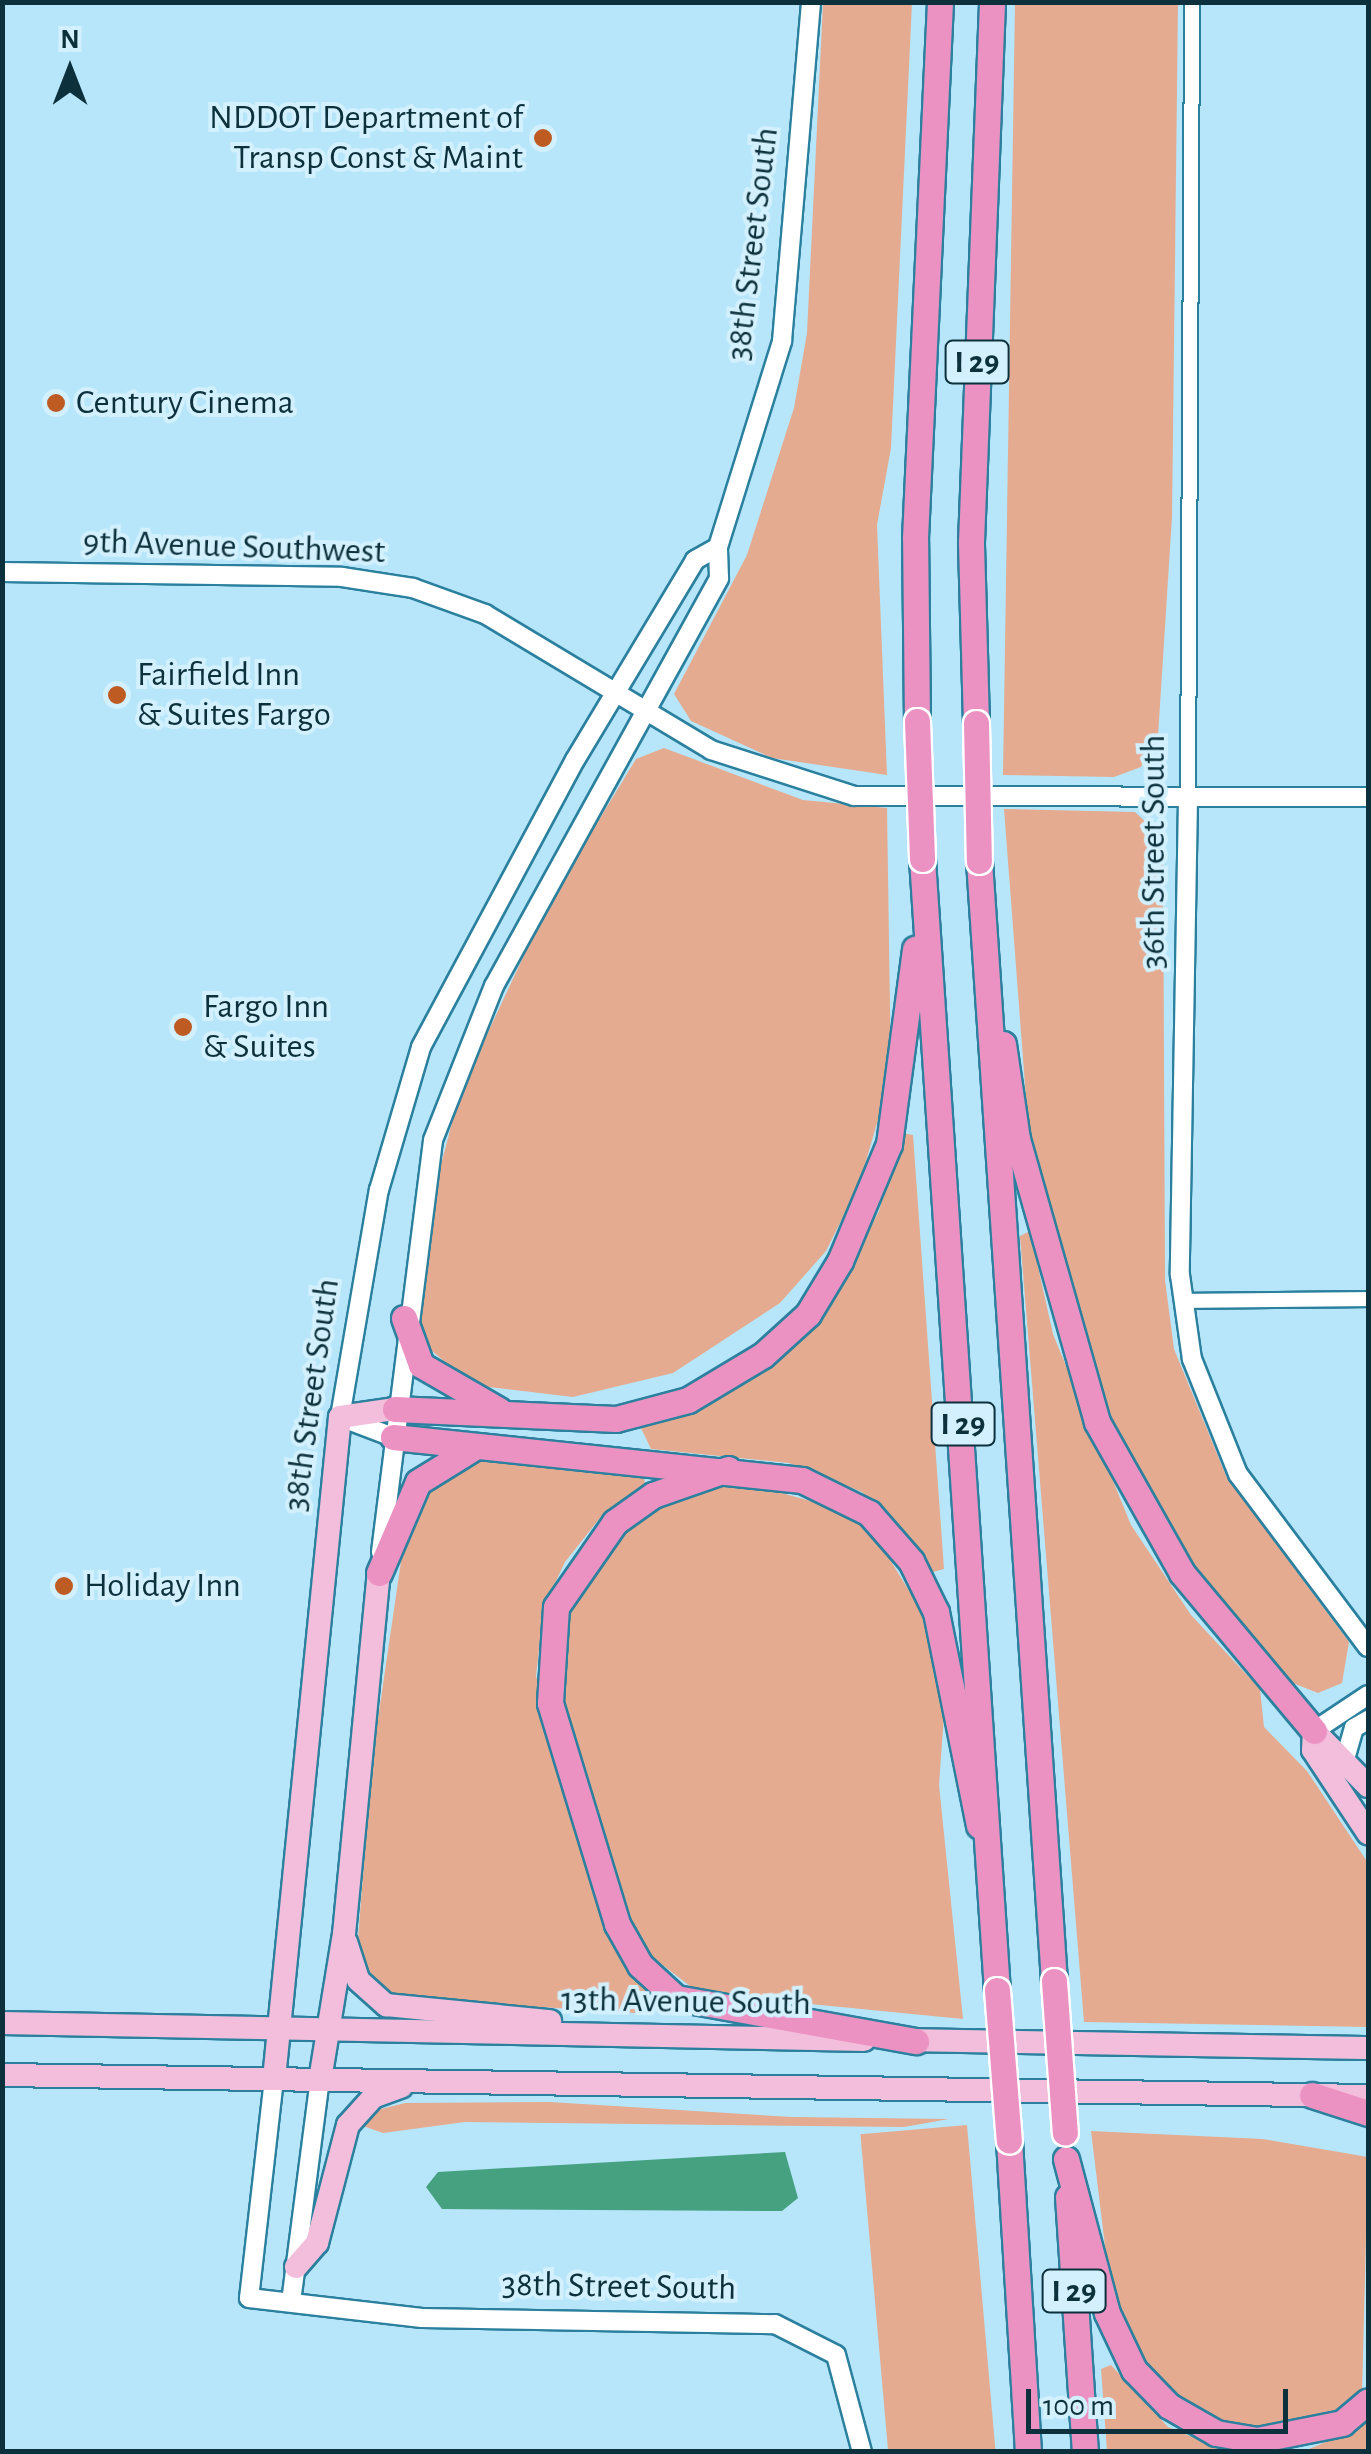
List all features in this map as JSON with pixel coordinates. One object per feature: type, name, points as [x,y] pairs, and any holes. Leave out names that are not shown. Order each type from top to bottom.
[{"type":"highway","name":"I 29","points":[[940,2],[916,538],[922,869],[1028,2452]]},
{"type":"highway","name":"I 29","points":[[992,2],[971,542],[979,861],[984,990],[1085,2450]]},
{"type":"highway","points":[[396,1409],[532,1420],[616,1420],[688,1400],[763,1356],[808,1314],[889,1144],[922,869]]},
{"type":"highway","points":[[984,990],[1097,1422],[1182,1573],[1314,1732]]},
{"type":"highway","points":[[404,1318],[421,1365],[444,1386],[532,1420]]},
{"type":"highway","points":[[393,1437],[728,1469],[802,1480],[852,1505],[911,1561],[936,1612],[992,1878]]},
{"type":"highway","points":[[379,1573],[418,1482],[476,1446]]},
{"type":"highway","points":[[728,1469],[653,1495],[614,1522],[556,1607],[550,1704],[617,1924],[640,1965],[676,1998],[916,2041]]},
{"type":"highway","points":[[1312,2095],[1368,2113]]},
{"type":"highway","points":[[1065,2146],[1107,2313],[1134,2370],[1170,2406],[1216,2433],[1257,2440],[1342,2422],[1368,2401]]},
{"type":"main road","points":[[340,1417],[396,1409]]},
{"type":"main road","name":"38th Street South","points":[[274,2080],[340,1417]]},
{"type":"main road","name":"38th Street South","points":[[320,2080],[344,1934],[379,1573]]},
{"type":"main road","points":[[1314,1732],[1346,1759],[1368,1786]]},
{"type":"main road","points":[[1314,1732],[1313,1750],[1368,1833]]},
{"type":"main road","points":[[344,1934],[358,1980],[386,2005],[642,2036]]},
{"type":"main road","name":"13th Avenue South","points":[[2,2026],[282,2027],[1368,2048]]},
{"type":"main road","points":[[1344,2048],[1368,2039]]},
{"type":"main road","points":[[2,2075],[1368,2096]]},
{"type":"main road","points":[[296,2266],[317,2243],[337,2154],[358,2110],[389,2090],[426,2083]]},
{"type":"street","name":"38th Street South","points":[[379,1573],[404,1318],[433,1140],[494,986],[696,634],[720,578],[718,547],[782,341],[812,2]]},
{"type":"street","name":"36th Street South","points":[[1192,2],[1182,1301],[1203,1401],[1238,1474],[1368,1646]]},
{"type":"street","name":"38th Street South","points":[[340,1417],[379,1190],[421,1047],[617,692],[696,560],[718,547]]},
{"type":"street","name":"9th Avenue Southwest","points":[[2,572],[342,578],[413,588],[485,614],[711,750],[854,796],[1368,797]]},
{"type":"street","points":[[1182,1301],[1368,1299]]},
{"type":"street","points":[[340,1417],[393,1437]]},
{"type":"street","points":[[1314,1732],[1368,1695]]},
{"type":"street","points":[[1346,1759],[1354,1728],[1368,1720]]},
{"type":"street","name":"38th Street South","points":[[274,2080],[249,2298],[422,2318],[802,2331],[846,2370],[862,2452]]},
{"type":"street","name":"38th Street South","points":[[291,2302],[320,2080]]},
{"type":"shaded area","points":[[1015,2],[1178,3],[1172,517],[1158,736],[1141,767],[1114,777],[1003,775]]},
{"type":"shaded area","points":[[823,3],[912,3],[891,448],[877,525],[887,775],[772,758],[691,721],[674,694],[747,555],[794,408],[807,333]]},
{"type":"shaded area","points":[[664,748],[803,800],[887,808],[891,1075],[859,1185],[826,1251],[780,1303],[673,1373],[573,1397],[472,1385],[425,1345],[417,1314],[431,1203],[460,1092],[549,902],[636,759]]},
{"type":"shaded area","points":[[1004,809],[1135,812],[1163,838],[1165,1280],[1174,1349],[1227,1478],[1349,1642],[1342,1683],[1318,1693],[1290,1682],[1236,1632],[1160,1528],[1098,1398],[1028,1124]]},
{"type":"shaded area","points":[[901,1133],[913,1135],[944,1569],[933,1572],[862,1492],[789,1463],[651,1449],[640,1426],[690,1410],[842,1281],[879,1211]]},
{"type":"shaded area","points":[[1030,1231],[1053,1334],[1131,1525],[1191,1615],[1260,1689],[1264,1727],[1307,1771],[1368,1863],[1368,2027],[1084,2022],[1020,1236]]},
{"type":"shaded area","points":[[506,1454],[642,1471],[646,1486],[600,1518],[565,1562],[544,1606],[536,1676],[617,1952],[656,1997],[651,2014],[398,1998],[366,1974],[357,1952],[372,1760],[405,1534],[435,1477],[457,1463]]},
{"type":"shaded area","points":[[749,1484],[839,1509],[876,1537],[927,1620],[944,1715],[939,1785],[963,2019],[699,1993],[647,1953],[631,1920],[560,1690],[570,1606],[612,1539],[650,1508],[696,1488]]},
{"type":"shaded area","points":[[550,2102],[792,2117],[949,2119],[904,2127],[465,2122],[383,2133],[363,2126],[377,2110],[405,2103]]},
{"type":"shaded area","points":[[967,2125],[995,2451],[888,2452],[860,2134]]},
{"type":"shaded area","points":[[1091,2131],[1263,2139],[1368,2157],[1362,2394],[1306,2427],[1263,2431],[1221,2427],[1173,2400],[1136,2354],[1111,2295]]},
{"type":"shaded area","points":[[785,2152],[798,2198],[782,2211],[442,2209],[426,2187],[438,2172]]},
{"type":"shaded area","points":[[1111,2365],[1168,2427],[1226,2451],[1107,2451],[1101,2369]]},
{"type":"shaded area","points":[[1368,2418],[1368,2451],[1302,2452],[1359,2428]]},
{"type":"place","name":"NDDOT Department of Transp Const & Maint","points":[[543,138]]},
{"type":"place","name":"Century Cinema","points":[[56,403]]},
{"type":"place","name":"Fairfield Inn & Suites Fargo","points":[[117,695]]},
{"type":"place","name":"Fargo Inn & Suites","points":[[183,1027]]},
{"type":"place","name":"Holiday Inn","points":[[64,1586]]}]
